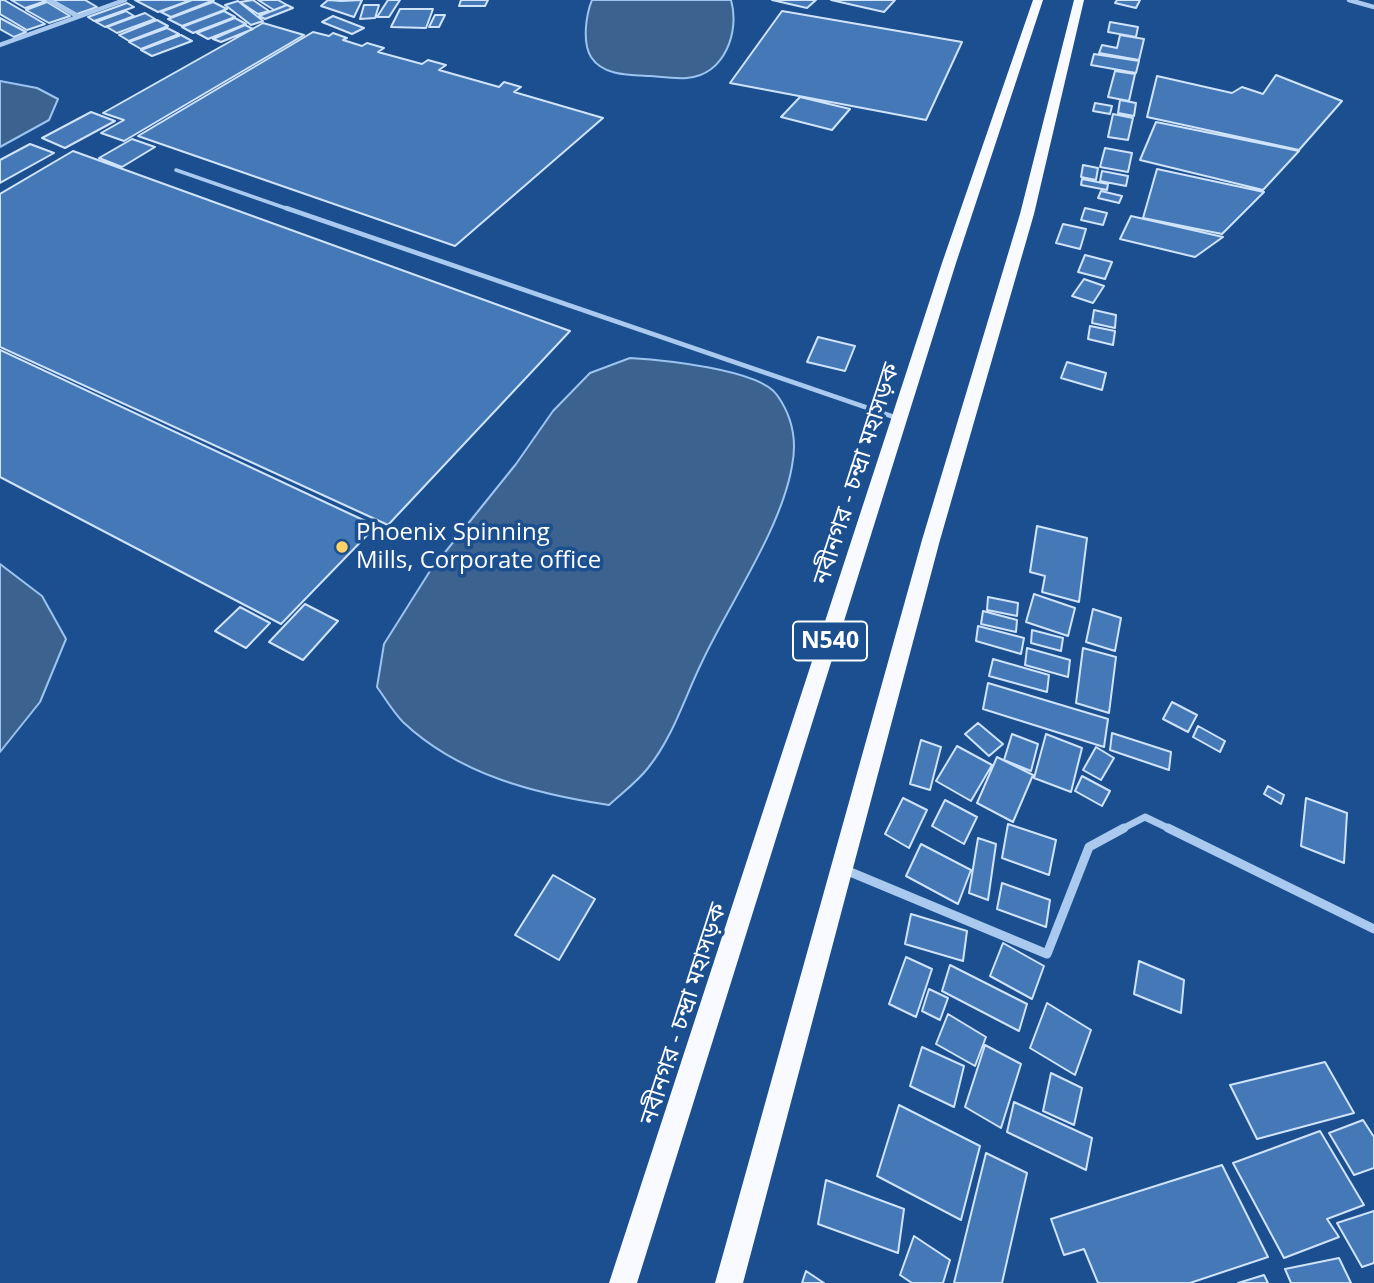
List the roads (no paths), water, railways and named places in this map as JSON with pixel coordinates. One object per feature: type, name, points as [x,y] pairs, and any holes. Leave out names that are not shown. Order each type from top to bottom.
[{"type":"highway","name":"নবীনগর - চন্দ্রা মহাসড়ক","points":[[623,1283],[949,263],[1038,0]]},
{"type":"highway","name":"N540","points":[[729,1283],[931,540],[1027,214],[1079,0]]},
{"type":"street","points":[[49,0],[77,16]]},
{"type":"street","points":[[0,45],[125,0]]},
{"type":"street","points":[[1349,0],[1374,7]]},
{"type":"street","points":[[842,869],[1046,954],[1089,847],[1144,817],[1374,929]]},
{"type":"lane","points":[[176,170],[900,419]]},
{"type":"water","points":[[592,0],[731,0],[731,38],[720,60],[700,75],[678,78],[610,71],[596,63],[588,51],[586,28]]},
{"type":"water","points":[[0,81],[37,88],[58,99],[49,120],[0,147]]},
{"type":"water","points":[[630,358],[731,372],[767,386],[777,395],[786,411],[794,447],[792,466],[777,516],[712,641],[671,731],[648,768],[609,805],[527,788],[474,769],[449,756],[403,722],[377,687],[384,644],[430,571],[516,464],[553,411],[590,373]]},
{"type":"water","points":[[0,564],[42,596],[66,639],[40,702],[0,752]]},
{"type":"place","name":"Phoenix Spinning Mills, Corporate office","points":[[342,547]]}]
